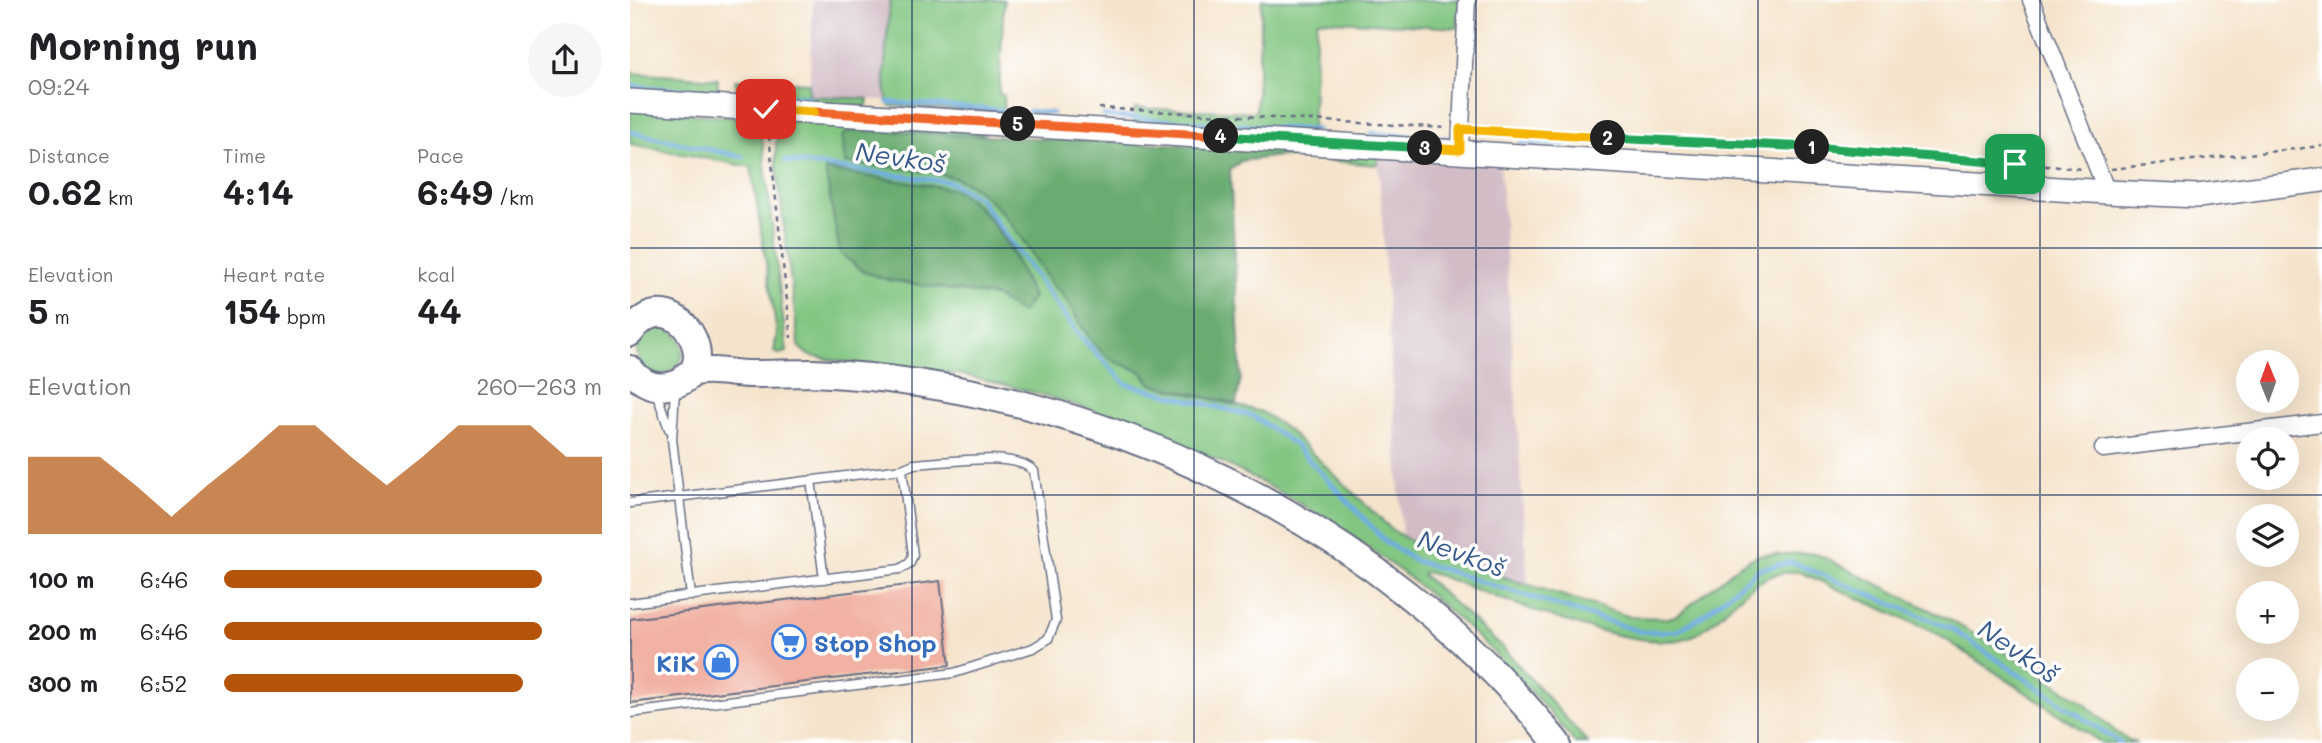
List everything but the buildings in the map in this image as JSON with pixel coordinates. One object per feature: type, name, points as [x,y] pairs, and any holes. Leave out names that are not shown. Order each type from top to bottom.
[{"type":"main road","points":[[630,101],[1460,140],[2107,192],[2198,196],[2321,185]]},
{"type":"main road","points":[[630,333],[638,323],[650,317],[671,317],[688,328],[697,347],[719,361],[771,372]]},
{"type":"main road","points":[[684,378],[695,362],[697,347]]},
{"type":"main road","points":[[637,377],[666,387],[703,371],[884,379],[941,387],[1016,403],[1139,442],[1231,482],[1331,541],[1418,606],[1498,678],[1557,743]]},
{"type":"street","points":[[1460,140],[1467,0]]},
{"type":"street","points":[[2031,0],[2107,192]]},
{"type":"street","points":[[2103,449],[2322,423]]},
{"type":"lane","points":[[637,377],[659,397],[672,439]]},
{"type":"lane","points":[[684,378],[674,394],[672,439],[691,596]]},
{"type":"lane","points":[[630,503],[902,469],[914,464],[1010,460],[1029,465],[1034,471],[1056,620],[1048,639],[1033,648],[954,673],[630,713]]},
{"type":"lane","points":[[630,603],[900,569],[910,564],[913,555],[902,469]]},
{"type":"lane","points":[[811,480],[824,579]]},
{"type":"path","points":[[1099,108],[1460,140],[1821,147],[2098,170],[2322,146]]},
{"type":"path","points":[[766,109],[791,338]]},
{"type":"shaded area","points":[[813,0],[890,0],[886,100],[809,96]]},
{"type":"shaded area","points":[[1378,153],[1500,162],[1528,586],[1433,555],[1402,536]]},
{"type":"green space","points":[[890,0],[1004,0],[999,94],[1004,95],[1004,113],[890,106],[885,71]]},
{"type":"green space","points":[[1262,0],[1460,0],[1458,28],[1317,20],[1312,134],[1134,125],[1135,108],[1256,112]]},
{"type":"green space","points":[[630,73],[718,79],[717,96],[630,94]]},
{"type":"green space","points":[[735,80],[809,83],[809,96],[868,99],[867,106],[740,101]]},
{"type":"green space","points":[[630,109],[754,119],[762,139],[787,352],[774,352],[777,333],[751,167],[630,144]]},
{"type":"green space","points":[[793,119],[986,133],[845,163],[933,173],[958,179],[972,186],[1000,211],[1053,287],[1059,290],[1112,360],[1142,372],[1151,384],[1262,412],[1288,430],[1391,529],[1433,555],[1631,617],[1668,618],[1678,615],[1741,564],[1759,555],[1815,553],[1942,616],[2018,659],[2084,703],[2117,733],[2135,743],[2102,743],[1936,633],[1800,572],[1783,573],[1768,578],[1741,596],[1705,628],[1692,636],[1669,641],[1639,639],[1568,622],[1440,576],[1425,572],[1422,574],[1504,649],[1588,743],[1575,743],[1514,674],[1449,611],[1380,556],[1307,508],[1230,466],[1149,431],[1065,401],[955,374],[849,363],[808,355],[800,348],[798,339],[776,163],[777,138]],"holes":[[[826,170],[953,189],[984,212],[1009,245],[1018,268],[1022,313],[994,296],[888,280]]]},
{"type":"green space","points":[[851,130],[1279,149],[1280,156],[1241,161],[1230,170],[1241,378],[1236,404],[1151,384],[1138,370],[1109,358],[1088,335],[1012,226],[986,197],[972,186],[946,176],[845,163],[842,136]]},
{"type":"green space","points":[[1279,149],[1378,153],[1377,165],[1280,156]]},
{"type":"green space","points":[[825,170],[953,189],[968,198],[1001,236],[1033,297],[1022,313],[994,296],[888,280],[864,272],[840,253]]},
{"type":"green space","points":[[660,328],[677,334],[683,351],[677,368],[660,374],[643,368],[637,351],[643,334]]},
{"type":"waterway","points":[[630,86],[717,92]]},
{"type":"waterway","points":[[738,93],[809,97]]},
{"type":"waterway","points":[[887,102],[1003,110]]},
{"type":"waterway","points":[[1029,111],[1052,113]]},
{"type":"waterway","points":[[1103,116],[1317,130]]},
{"type":"waterway","name":"Nevkoš","points":[[630,132],[743,157]]},
{"type":"waterway","points":[[1371,133],[1413,136]]},
{"type":"waterway","points":[[1419,136],[1453,139]]},
{"type":"waterway","points":[[1520,143],[1565,146]]},
{"type":"waterway","name":"Nevkoš","points":[[785,161],[950,182],[979,198],[1079,335],[1126,384],[1253,416],[1294,444],[1387,543],[1416,561],[1642,632],[1677,631],[1701,617],[1759,569],[1792,562],[1952,629],[2120,743]]},
{"type":"place","name":"Stop Shop","points":[[789,642]]},
{"type":"place","name":"KiK","points":[[721,662]]},
{"type":"route","points":[[766,109],[1460,150],[1460,129],[1821,147],[2015,164]]}]
